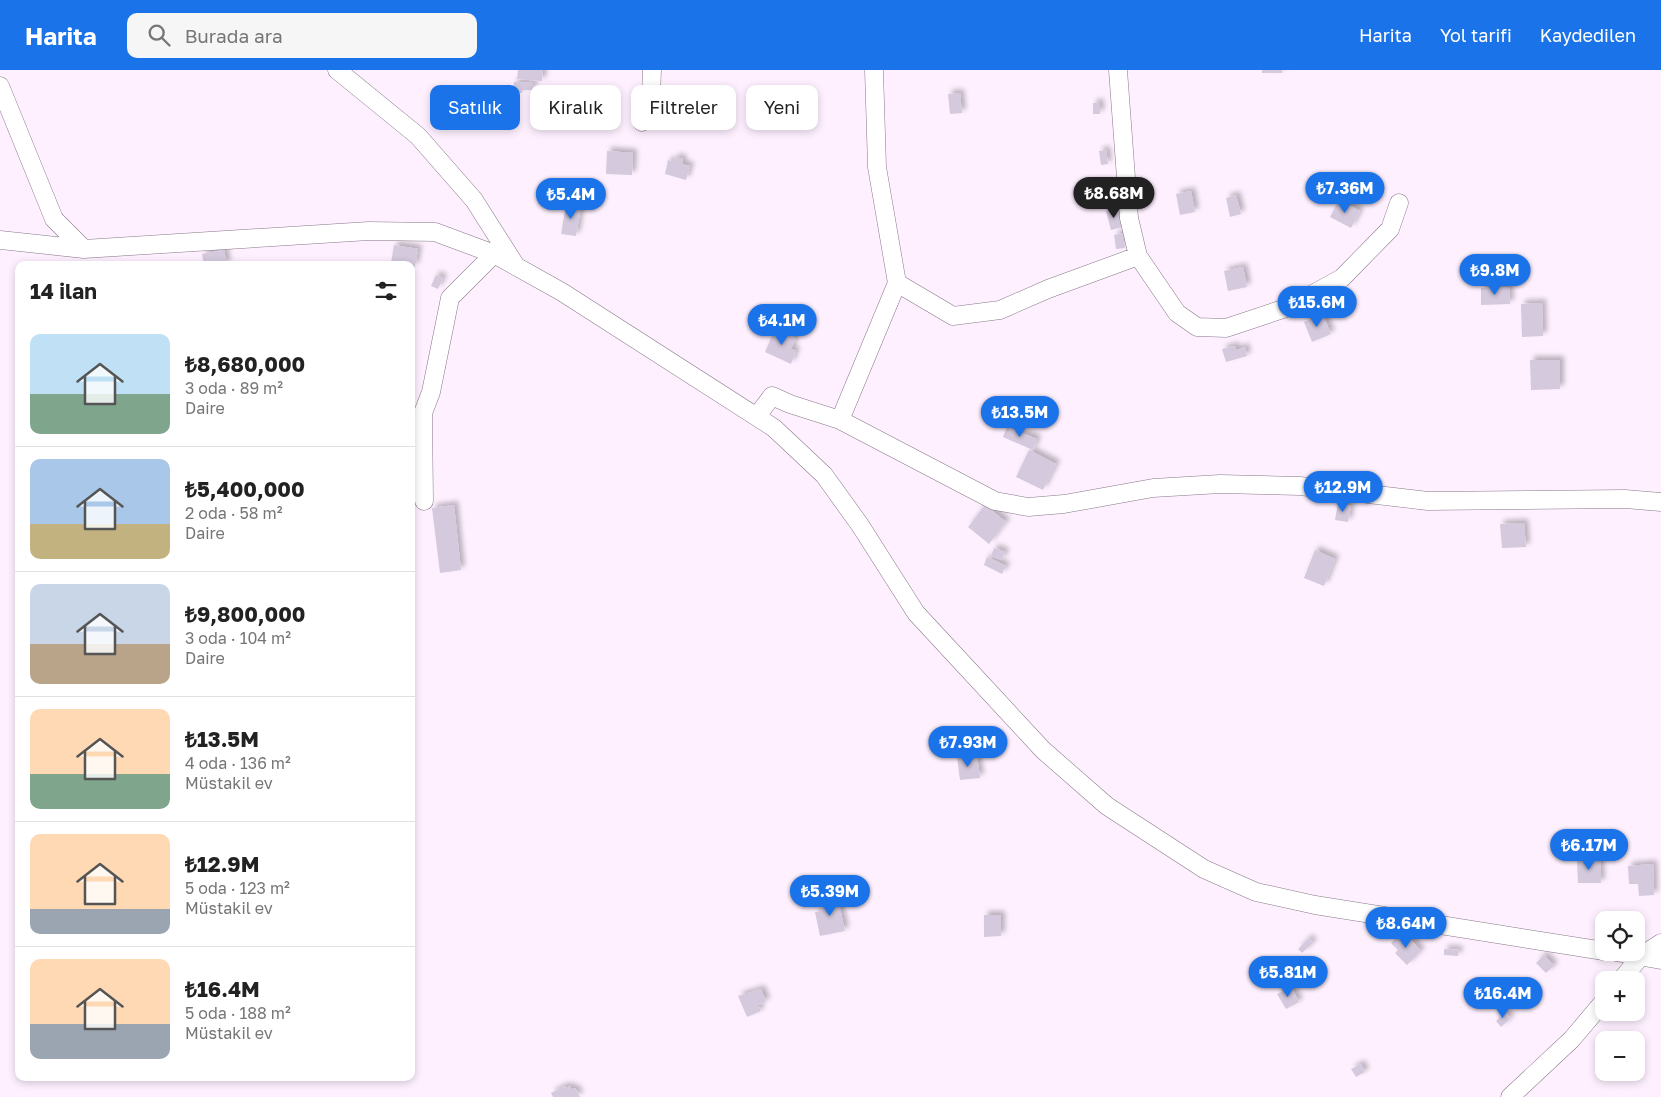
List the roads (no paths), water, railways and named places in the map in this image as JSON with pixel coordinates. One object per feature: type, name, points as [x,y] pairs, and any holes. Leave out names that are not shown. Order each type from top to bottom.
[{"type":"street","points":[[337,70],[418,136],[474,200],[516,266]]},
{"type":"street","points":[[652,70],[652,85]]},
{"type":"street","points":[[840,420],[897,282],[877,167],[874,70]]},
{"type":"street","points":[[1118,70],[1129,218],[1138,256],[1177,313],[1197,327],[1226,328],[1289,307],[1342,278],[1390,229],[1399,203]]},
{"type":"street","points":[[0,86],[54,219],[84,249]]},
{"type":"street","points":[[0,240],[84,249],[368,231],[435,232],[494,254],[562,292],[774,428],[824,475],[860,525],[916,612],[1043,750],[1107,806],[1204,869],[1256,892],[1315,905],[1595,949]]},
{"type":"street","points":[[424,501],[423,413],[431,392],[450,298],[494,254]]},
{"type":"street","points":[[897,282],[953,316],[1000,310],[1048,289],[1138,256]]},
{"type":"street","points":[[756,416],[772,396],[790,404],[840,420],[995,501],[1028,506],[1064,504],[1154,488],[1220,484],[1300,486],[1428,501],[1625,499],[1661,502]]},
{"type":"street","points":[[1645,953],[1661,943]]},
{"type":"street","points":[[1645,957],[1661,960]]},
{"type":"street","points":[[1628,971],[1637,961]]},
{"type":"street","points":[[1510,1097],[1572,1039],[1595,1012]]}]
